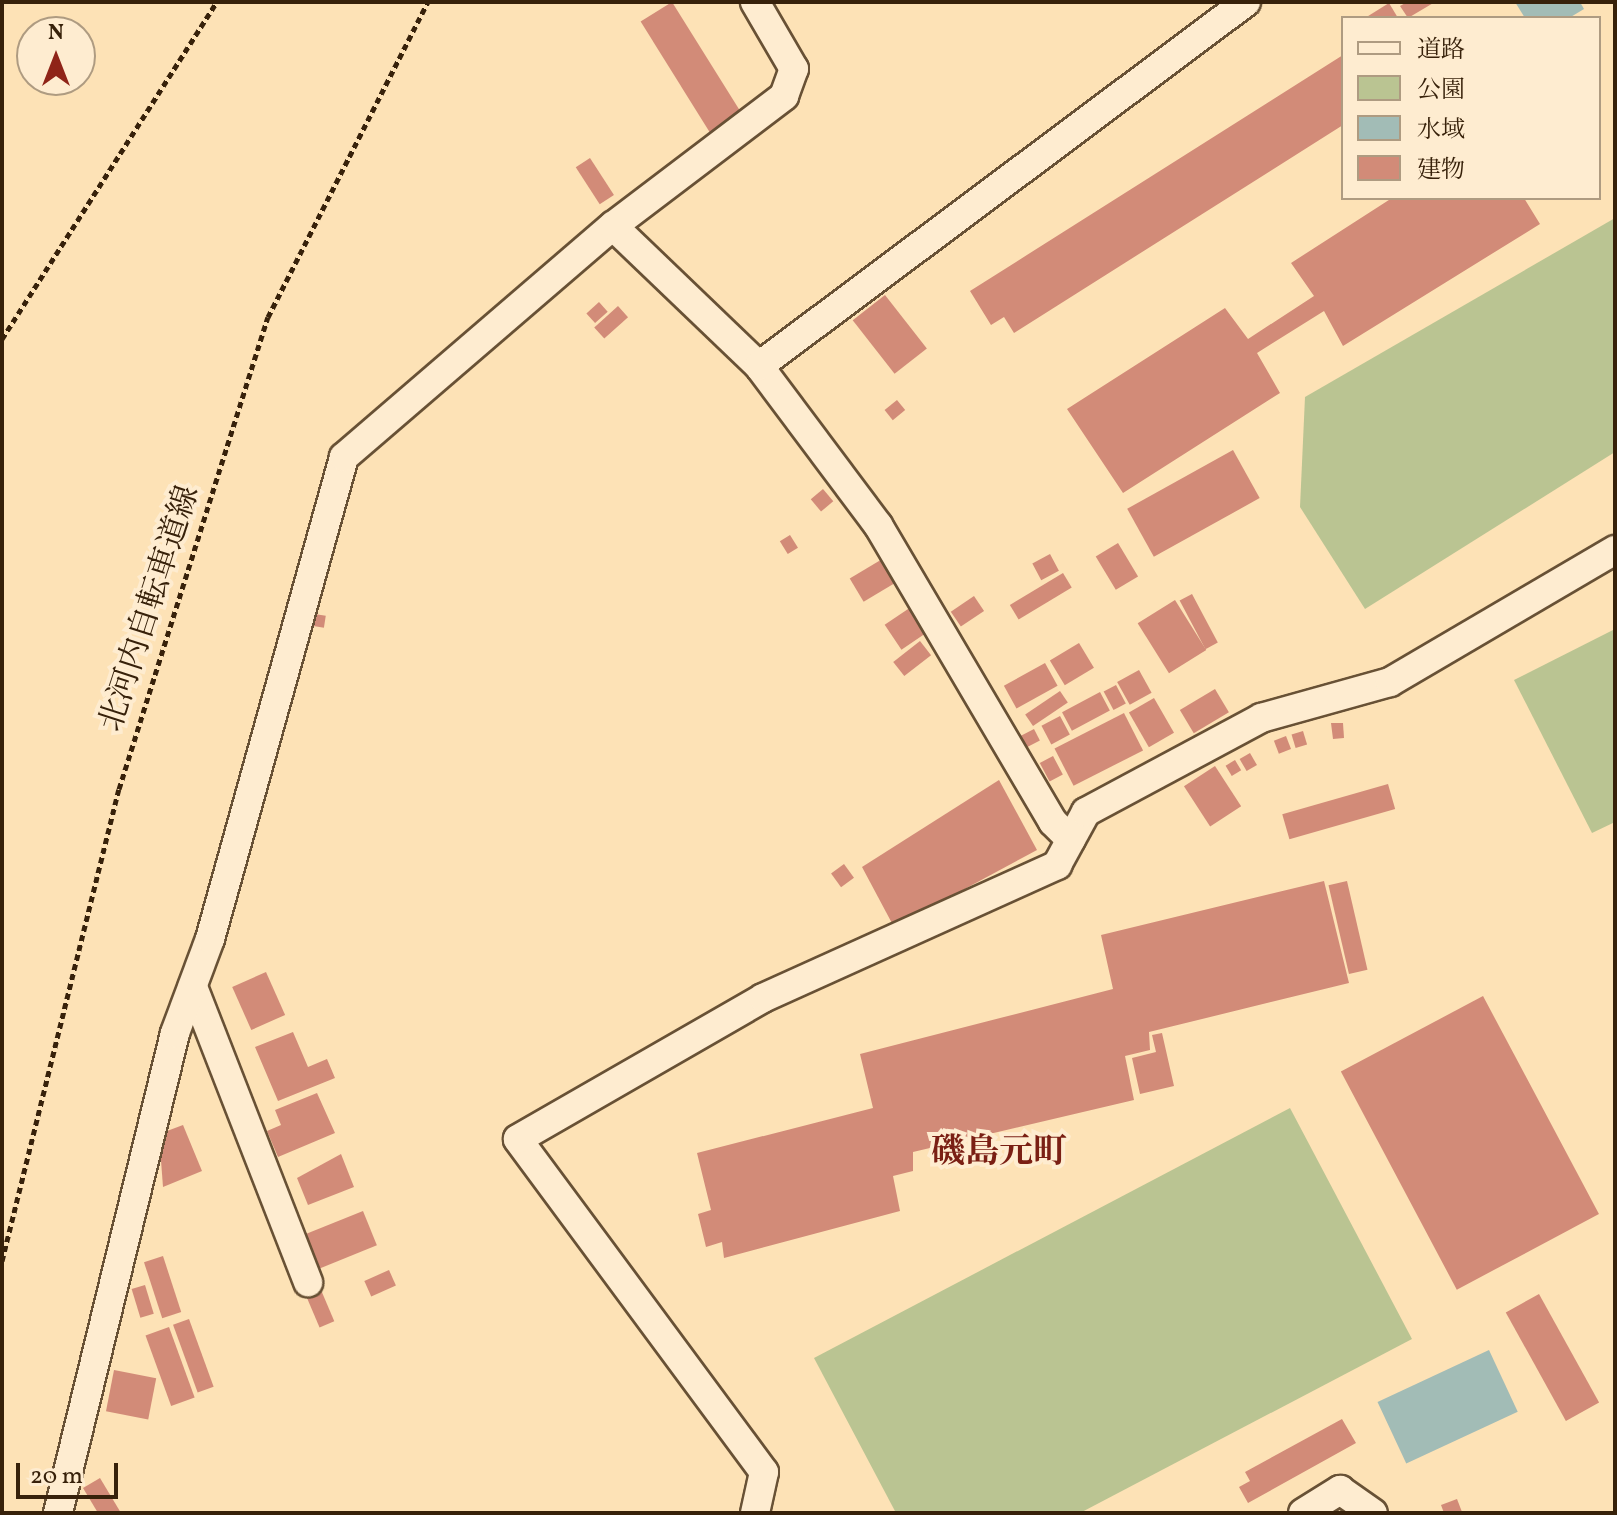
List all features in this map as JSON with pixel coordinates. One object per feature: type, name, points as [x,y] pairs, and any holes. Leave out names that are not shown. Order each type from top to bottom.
[{"type":"street","points":[[58,1513],[193,987],[344,457],[613,226],[784,96],[794,69],[755,2]]},
{"type":"street","points":[[759,366],[1246,2]]},
{"type":"street","points":[[613,226],[759,366],[878,525],[1053,822],[1071,840]]},
{"type":"street","points":[[755,1513],[764,1472],[518,1139],[763,998],[1057,865],[1086,812],[1248,725],[1390,682],[1615,550]]},
{"type":"street","points":[[193,987],[308,1282]]},
{"type":"street","points":[[1303,1513],[1340,1490],[1373,1513]]},
{"type":"path","points":[[2,339],[217,2]]},
{"type":"path","name":"北河内自転車道線","points":[[2,1261],[119,789],[268,317],[428,2]]},
{"type":"green space","points":[[1615,218],[1615,452],[1365,609],[1300,507],[1305,397]]},
{"type":"green space","points":[[1615,629],[1615,822],[1592,833],[1514,680]]},
{"type":"green space","points":[[1290,1108],[1412,1339],[1080,1513],[896,1513],[814,1358]]},
{"type":"water","points":[[1515,2],[1580,2],[1584,9],[1572,16],[1524,16]]},
{"type":"water","points":[[1489,1350],[1518,1412],[1406,1464],[1378,1402]]},
{"type":"building","points":[[672,2],[742,115],[711,134],[641,22]]},
{"type":"building","points":[[1407,2],[1435,2],[1411,16],[1407,16],[1400,6]]},
{"type":"building","points":[[1389,3],[1397,16],[1368,16]]},
{"type":"building","points":[[1341,56],[1341,126],[1014,333],[1004,317],[991,325],[970,291]]},
{"type":"building","points":[[590,158],[614,195],[600,204],[576,167]]},
{"type":"building","points":[[1389,200],[1525,200],[1540,224],[1343,346],[1324,311],[1257,353],[1280,393],[1123,493],[1067,409],[1225,308],[1248,339],[1314,296],[1291,263]]},
{"type":"building","points":[[885,295],[927,349],[895,374],[853,320]]},
{"type":"building","points":[[599,302],[608,312],[595,323],[586,313]]},
{"type":"building","points":[[618,306],[628,317],[604,339],[594,327]]},
{"type":"building","points":[[897,400],[905,410],[893,420],[885,410]]},
{"type":"building","points":[[1233,450],[1260,498],[1154,557],[1127,509]]},
{"type":"building","points":[[823,489],[833,501],[821,512],[811,499]]},
{"type":"building","points":[[790,535],[798,548],[788,554],[780,541]]},
{"type":"building","points":[[1118,543],[1138,576],[1116,590],[1096,556]]},
{"type":"building","points":[[1050,554],[1059,571],[1041,580],[1032,563]]},
{"type":"building","points":[[884,558],[898,581],[864,602],[850,579]]},
{"type":"building","points":[[1063,573],[1072,588],[1019,620],[1010,605]]},
{"type":"building","points":[[1192,594],[1218,643],[1205,649],[1180,601]]},
{"type":"building","points":[[974,596],[984,611],[961,627],[951,612]]},
{"type":"building","points":[[1175,600],[1206,650],[1169,673],[1138,623]]},
{"type":"building","points":[[917,603],[934,628],[901,650],[885,625]]},
{"type":"building","points":[[308,613],[326,616],[324,628],[306,625]]},
{"type":"building","points":[[920,641],[931,655],[904,676],[893,662]]},
{"type":"building","points":[[1079,643],[1094,668],[1065,685],[1050,661]]},
{"type":"building","points":[[1045,663],[1058,686],[1016,709],[1004,686]]},
{"type":"building","points":[[1139,670],[1152,693],[1130,705],[1117,682]]},
{"type":"building","points":[[1116,685],[1126,704],[1113,710],[1104,692]]},
{"type":"building","points":[[1215,689],[1229,712],[1194,733],[1180,710]]},
{"type":"building","points":[[1060,691],[1068,703],[1033,726],[1025,714]]},
{"type":"building","points":[[1100,692],[1110,711],[1072,731],[1062,712]]},
{"type":"building","points":[[1154,698],[1174,733],[1149,747],[1129,712]]},
{"type":"building","points":[[1124,713],[1143,750],[1074,786],[1055,748]]},
{"type":"building","points":[[1060,716],[1070,735],[1051,744],[1041,726]]},
{"type":"building","points":[[1331,723],[1343,723],[1344,738],[1333,739]]},
{"type":"building","points":[[1034,729],[1040,741],[1023,749],[1017,738]]},
{"type":"building","points":[[1303,731],[1307,744],[1296,748],[1292,735]]},
{"type":"building","points":[[1286,736],[1291,749],[1279,754],[1274,741]]},
{"type":"building","points":[[1250,753],[1257,765],[1247,771],[1240,759]]},
{"type":"building","points":[[1053,756],[1063,775],[1050,782],[1040,763]]},
{"type":"building","points":[[1235,760],[1241,770],[1232,776],[1226,766]]},
{"type":"building","points":[[1215,766],[1241,806],[1210,826],[1184,786]]},
{"type":"building","points":[[999,780],[1037,850],[894,927],[862,867]]},
{"type":"building","points":[[1388,784],[1395,809],[1289,839],[1282,814]]},
{"type":"building","points":[[844,864],[854,878],[841,887],[831,873]]},
{"type":"building","points":[[1324,881],[1349,983],[1149,1032],[1150,1050],[1125,1056],[1134,1100],[913,1152],[913,1171],[893,1176],[900,1211],[724,1258],[722,1242],[706,1247],[698,1214],[711,1210],[697,1153],[873,1108],[860,1054],[1113,989],[1101,935]]},
{"type":"building","points":[[1347,881],[1367,970],[1349,974],[1328,885]]},
{"type":"building","points":[[266,972],[285,1015],[251,1030],[232,987]]},
{"type":"building","points":[[1483,996],[1599,1214],[1457,1290],[1341,1072]]},
{"type":"building","points":[[293,1032],[308,1067],[327,1059],[335,1078],[278,1101],[255,1047]]},
{"type":"building","points":[[1162,1033],[1174,1086],[1140,1094],[1132,1058],[1156,1052],[1152,1035]]},
{"type":"building","points":[[317,1093],[335,1133],[278,1157],[267,1131],[281,1125],[275,1110]]},
{"type":"building","points":[[183,1125],[202,1171],[163,1187],[159,1134]]},
{"type":"building","points":[[341,1154],[354,1187],[308,1205],[297,1178]]},
{"type":"building","points":[[363,1211],[377,1245],[318,1269],[305,1235]]},
{"type":"building","points":[[163,1256],[181,1312],[162,1318],[144,1262]]},
{"type":"building","points":[[389,1270],[396,1286],[371,1297],[364,1281]]},
{"type":"building","points":[[145,1285],[154,1314],[140,1318],[132,1289]]},
{"type":"building","points":[[321,1290],[334,1321],[320,1328],[306,1296]]},
{"type":"building","points":[[1539,1294],[1599,1402],[1566,1421],[1506,1312]]},
{"type":"building","points":[[189,1319],[214,1387],[198,1392],[173,1325]]},
{"type":"building","points":[[169,1327],[195,1397],[171,1406],[146,1336]]},
{"type":"building","points":[[114,1370],[156,1378],[148,1419],[106,1411]]},
{"type":"building","points":[[1342,1419],[1356,1443],[1248,1503],[1239,1487],[1250,1481],[1245,1472]]},
{"type":"building","points":[[100,1478],[121,1513],[98,1513],[83,1488]]},
{"type":"building","points":[[1457,1499],[1462,1512],[1444,1513],[1441,1505]]},
{"type":"district","name":"磯島元町","points":[[999,1154]]}]
